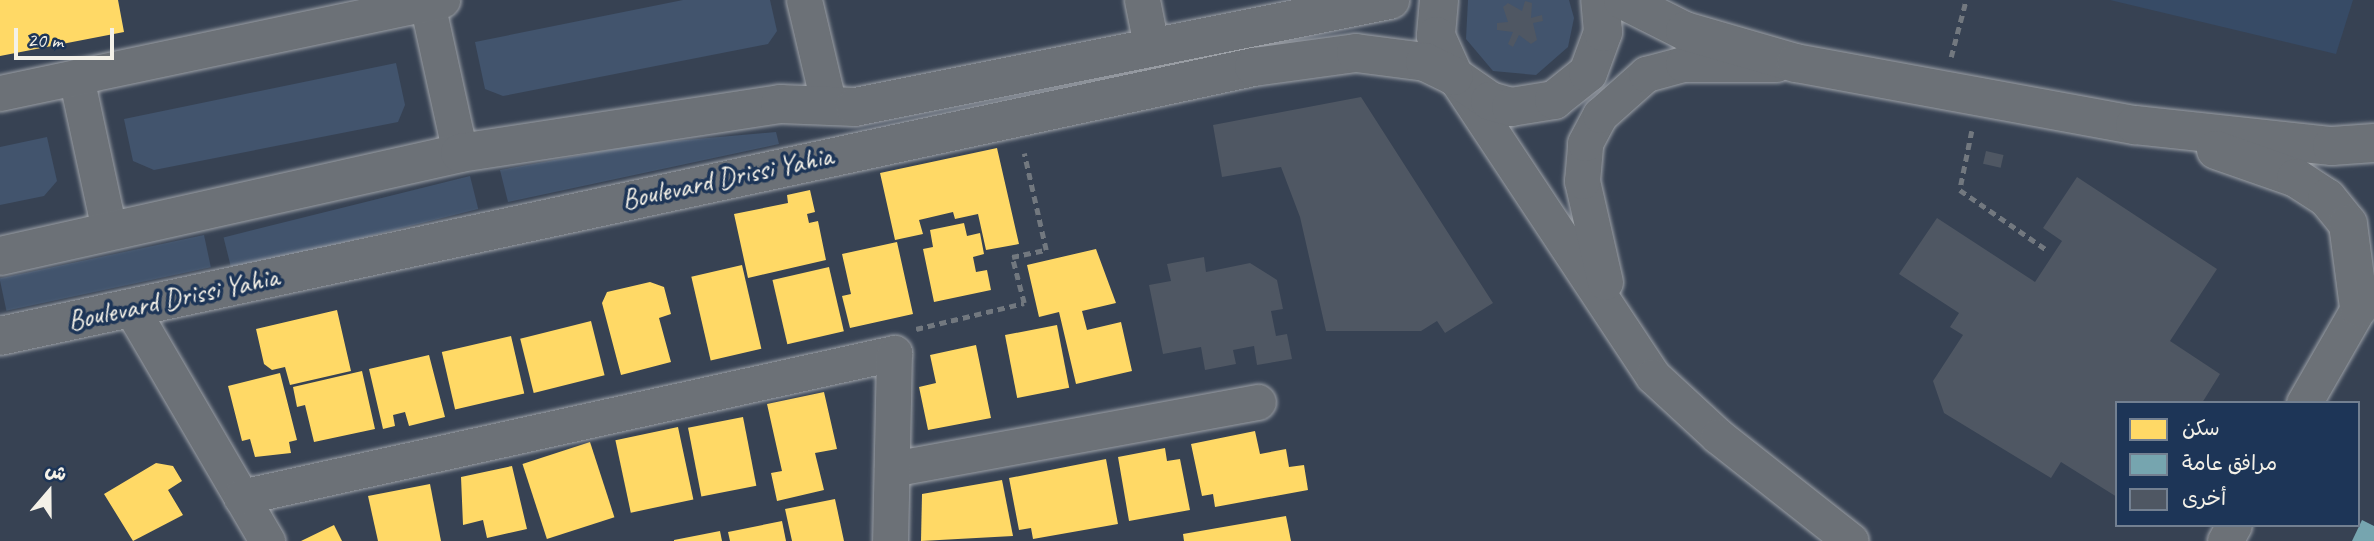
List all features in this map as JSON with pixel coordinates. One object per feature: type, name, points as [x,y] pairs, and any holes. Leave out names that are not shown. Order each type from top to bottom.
[{"type":"main road","points":[[1439,0],[1436,36],[1454,76]]},
{"type":"main road","name":"Boulevard Drissi Yahia","points":[[0,336],[1016,115],[1356,53],[1424,62],[1454,76],[1480,96],[1511,107],[1554,100],[1588,72],[1598,53],[1600,0]]},
{"type":"main road","points":[[1623,0],[1685,32],[1796,64],[2135,124],[2332,146],[2374,144]]},
{"type":"main road","name":"Boulevard Drissi Yahia","points":[[0,256],[460,153],[640,121],[780,104],[855,107],[1151,45],[1385,1]]},
{"type":"main road","points":[[2135,124],[2296,178],[2327,198],[2348,223],[2367,293]]},
{"type":"street","points":[[804,0],[829,106]]},
{"type":"street","points":[[1142,0],[1151,45]]},
{"type":"street","points":[[0,93],[434,2],[460,153]]},
{"type":"street","points":[[1615,316],[1582,181],[1585,143],[1600,115],[1646,74],[1683,64],[1796,64]]},
{"type":"street","points":[[1454,76],[1662,384],[1851,541]]},
{"type":"street","points":[[76,77],[109,230]]},
{"type":"street","points":[[2305,401],[2367,293]]},
{"type":"street","points":[[131,309],[267,541]]},
{"type":"street","points":[[241,497],[894,353],[890,541]]},
{"type":"street","points":[[892,469],[1258,402]]},
{"type":"path","points":[[1957,33],[1966,0]]},
{"type":"path","points":[[1980,95],[1960,190],[2047,250]]},
{"type":"path","points":[[894,353],[905,331],[1024,303],[1012,257],[1046,250],[1016,115]]},
{"type":"shaded area","points":[[683,0],[770,0],[777,31],[768,44],[503,96],[485,89],[475,42]]},
{"type":"shaded area","points":[[1468,0],[1569,0],[1574,18],[1568,47],[1536,75],[1493,71],[1466,39]]},
{"type":"shaded area","points":[[2110,0],[2353,0],[2336,54]]},
{"type":"shaded area","points":[[396,63],[405,105],[398,122],[154,170],[133,161],[124,119]]},
{"type":"shaded area","points":[[776,132],[779,144],[508,202],[500,170],[641,144]]},
{"type":"shaded area","points":[[47,137],[57,181],[44,196],[0,205],[0,147]]},
{"type":"shaded area","points":[[470,176],[478,209],[232,270],[224,237]]},
{"type":"shaded area","points":[[204,235],[211,267],[6,311],[0,278]]},
{"type":"building: سكن","points":[[0,0],[118,0],[124,32],[0,56]]},
{"type":"building: سكن","points":[[997,148],[1019,244],[986,250],[978,214],[955,219],[953,212],[919,220],[923,234],[895,240],[880,173]]},
{"type":"building: سكن","points":[[810,190],[815,212],[807,214],[809,223],[818,221],[826,260],[748,278],[734,214],[788,203],[787,195]]},
{"type":"building: سكن","points":[[964,223],[967,236],[980,233],[984,254],[973,257],[976,272],[987,270],[991,290],[934,302],[923,249],[933,247],[930,230]]},
{"type":"building: سكن","points":[[897,242],[913,314],[850,328],[842,296],[851,294],[842,254]]},
{"type":"building: سكن","points":[[1096,249],[1116,303],[1082,311],[1087,330],[1121,322],[1132,371],[1076,384],[1059,312],[1039,317],[1027,265]]},
{"type":"building: سكن","points":[[742,265],[761,349],[711,360],[691,277]]},
{"type":"building: سكن","points":[[829,267],[844,331],[787,344],[772,280]]},
{"type":"building: سكن","points":[[650,282],[664,287],[671,314],[659,318],[671,362],[621,375],[602,303],[607,292]]},
{"type":"building: سكن","points":[[337,310],[351,371],[290,385],[285,367],[272,370],[264,364],[256,329]]},
{"type":"building: سكن","points":[[591,321],[605,375],[534,393],[520,339]]},
{"type":"building: سكن","points":[[1057,325],[1069,388],[1017,398],[1005,335]]},
{"type":"building: سكن","points":[[511,336],[524,393],[455,409],[442,352]]},
{"type":"building: سكن","points":[[976,345],[991,418],[928,430],[919,387],[936,383],[930,355]]},
{"type":"building: سكن","points":[[429,355],[445,417],[409,426],[405,412],[393,415],[395,426],[383,429],[369,369]]},
{"type":"building: سكن","points":[[362,371],[375,429],[314,442],[305,405],[297,407],[293,387]]},
{"type":"building: سكن","points":[[280,373],[297,440],[289,442],[291,453],[255,457],[250,439],[242,441],[228,386]]},
{"type":"building: سكن","points":[[824,392],[837,449],[815,453],[824,490],[777,501],[771,473],[782,471],[767,404]]},
{"type":"building: سكن","points":[[743,417],[756,486],[701,496],[688,428]]},
{"type":"building: سكن","points":[[678,427],[693,499],[631,513],[615,440]]},
{"type":"building: سكن","points":[[1255,431],[1260,454],[1286,449],[1289,467],[1304,465],[1308,490],[1215,507],[1213,494],[1202,496],[1191,444]]},
{"type":"building: سكن","points":[[590,442],[614,517],[547,539],[522,464]]},
{"type":"building: سكن","points":[[1165,448],[1167,461],[1180,459],[1190,510],[1129,521],[1118,457]]},
{"type":"building: سكن","points":[[1106,459],[1118,524],[1033,539],[1031,528],[1019,530],[1009,478]]},
{"type":"building: سكن","points":[[156,463],[173,466],[182,481],[168,490],[183,515],[133,541],[104,494]]},
{"type":"building: سكن","points":[[512,466],[527,529],[487,538],[483,520],[463,525],[461,477]]},
{"type":"building: سكن","points":[[1002,480],[1013,536],[921,541],[922,494]]},
{"type":"building: سكن","points":[[430,484],[441,541],[378,541],[368,496]]},
{"type":"building: سكن","points":[[835,499],[844,541],[792,541],[785,509]]},
{"type":"building: سكن","points":[[1286,516],[1291,541],[1184,541],[1183,534]]},
{"type":"building: سكن","points":[[782,521],[786,541],[730,541],[728,532]]},
{"type":"building: سكن","points":[[334,525],[342,541],[301,541]]},
{"type":"building: سكن","points":[[720,531],[722,541],[674,541],[674,540]]},
{"type":"building: مرافق عامة","points":[[2362,520],[2374,526],[2374,541],[2352,541]]},
{"type":"building: أخرى","points":[[1525,1],[1532,3],[1531,18],[1542,15],[1543,21],[1533,23],[1537,40],[1531,44],[1519,35],[1513,47],[1508,44],[1513,32],[1497,30],[1497,23],[1508,22],[1503,7],[1508,3],[1522,11]]},
{"type":"building: أخرى","points":[[1361,97],[1493,303],[1445,333],[1437,321],[1421,331],[1326,331],[1300,217],[1281,167],[1222,177],[1213,125]]},
{"type":"building: أخرى","points":[[1986,151],[2004,155],[2001,168],[1983,164]]},
{"type":"building: أخرى","points":[[2077,177],[2217,269],[2170,341],[2220,374],[2203,401],[2115,401],[2115,496],[2061,462],[2051,478],[1944,413],[1933,381],[1963,335],[1950,327],[1959,313],[1899,274],[1937,218],[2035,282],[2062,241],[2043,228]]},
{"type":"building: أخرى","points":[[1204,257],[1206,272],[1250,263],[1277,280],[1283,309],[1271,311],[1276,336],[1287,334],[1292,359],[1257,365],[1254,346],[1233,350],[1236,364],[1205,370],[1201,347],[1163,354],[1149,285],[1171,281],[1167,264]]}]
